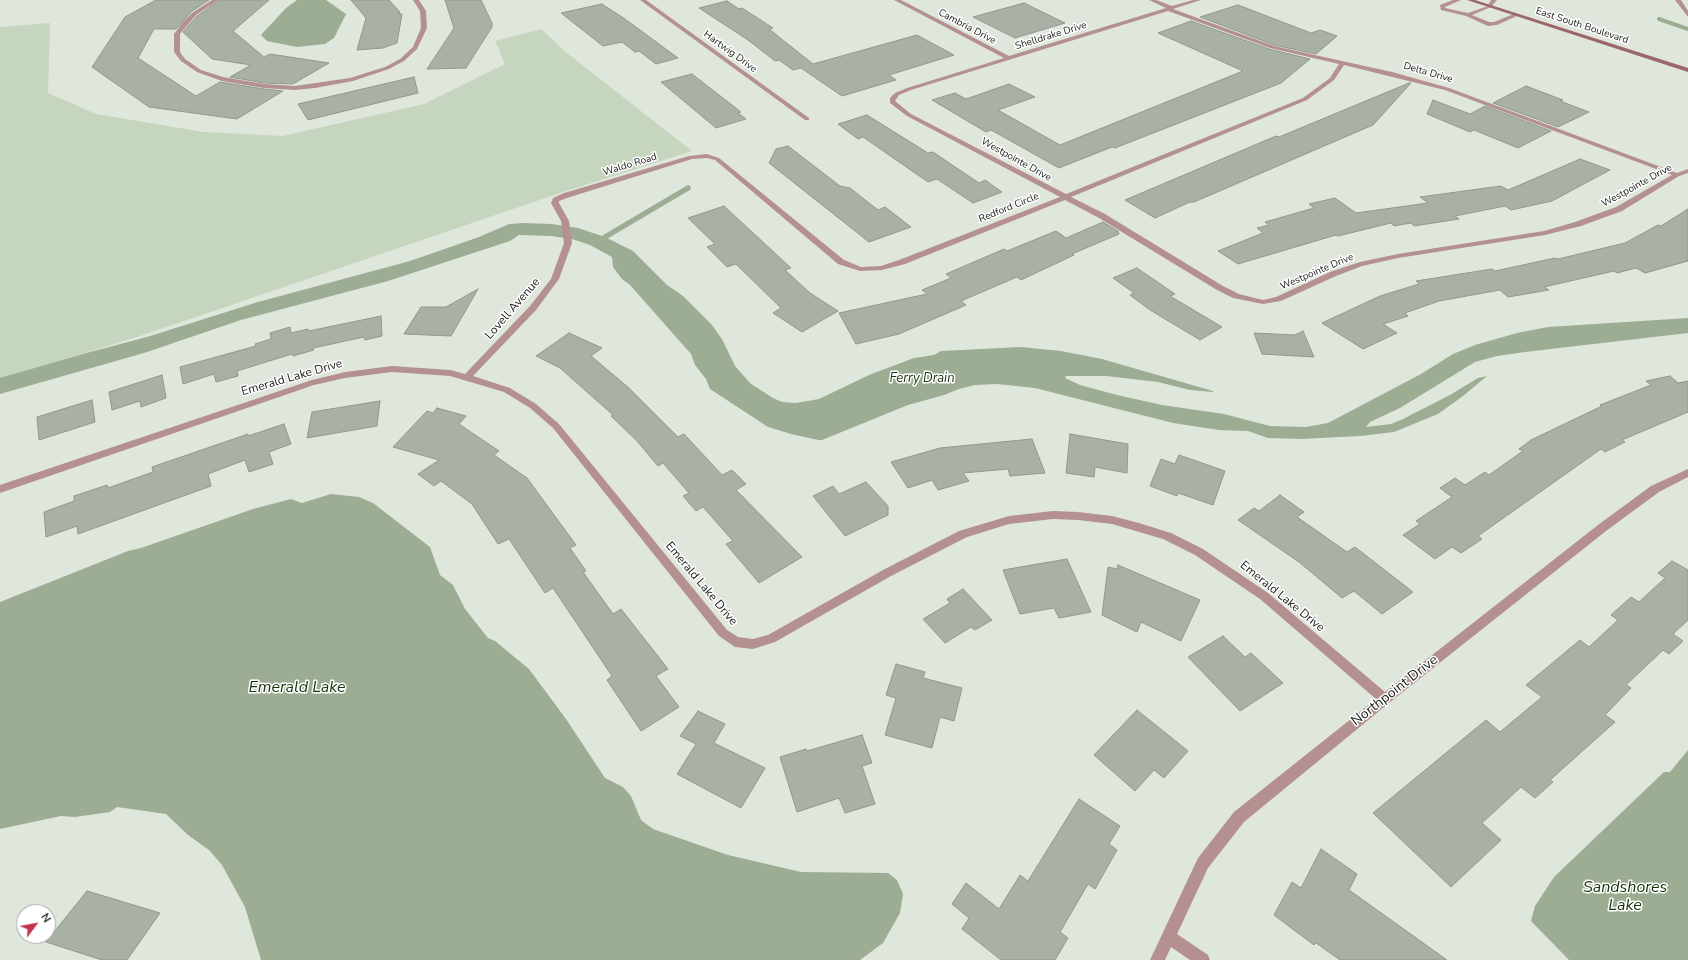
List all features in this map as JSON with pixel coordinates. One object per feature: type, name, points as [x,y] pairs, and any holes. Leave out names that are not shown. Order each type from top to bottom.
[{"type":"street","points":[[216,0],[194,14],[177,34],[177,52],[183,60],[190,66],[222,79],[264,86],[295,88],[335,83],[367,76],[387,68],[409,54],[421,37],[425,22],[424,12],[416,0]]},
{"type":"street","name":"Hartwig Drive","points":[[643,0],[807,119]]},
{"type":"street","name":"Cambria Drive","points":[[897,0],[1008,58]]},
{"type":"street","name":"Delta Drive","points":[[1152,0],[1170,9],[1261,44],[1303,55],[1392,74],[1447,89],[1676,175]]},
{"type":"street","name":"Shelldrake Drive","points":[[909,89],[1198,0]]},
{"type":"street","points":[[1458,0],[1442,6],[1443,9],[1468,15],[1488,24],[1496,24],[1516,15]]},
{"type":"street","name":"East South Boulevard","points":[[1470,0],[1688,70]]},
{"type":"street","points":[[1468,15],[1489,6],[1494,0]]},
{"type":"street","points":[[1678,0],[1688,15]]},
{"type":"street","name":"Redford Circle","points":[[717,159],[830,254],[851,267],[872,270],[892,266],[1064,198],[1305,99],[1332,79],[1343,63]]},
{"type":"street","name":"Westpointe Drive","points":[[909,89],[897,94],[893,98],[892,102],[898,108],[1147,242],[1220,288],[1236,296],[1263,302],[1278,300],[1333,274],[1360,264],[1398,256],[1545,233],[1578,224],[1619,209],[1676,175],[1688,171]]},
{"type":"street","name":"Waldo Road","points":[[556,206],[556,200],[561,197],[681,160],[700,156],[707,156],[717,159]]},
{"type":"street","name":"Lovell Avenue","points":[[467,377],[533,308],[555,279],[568,243],[565,221],[556,206]]},
{"type":"street","name":"Emerald Lake Drive","points":[[0,489],[312,383],[345,375],[392,369],[433,371],[467,377],[507,390],[533,406],[556,426],[723,633],[735,642],[753,644],[771,639],[887,573],[963,534],[1010,520],[1046,516],[1078,516],[1112,520],[1139,527],[1167,536],[1199,552],[1264,596],[1385,699]]},
{"type":"street","name":"Northpoint Drive","points":[[1157,960],[1203,863],[1239,817],[1385,699],[1608,524],[1655,489],[1688,473]]},
{"type":"street","points":[[1168,937],[1203,960]]},
{"type":"shaded area","points":[[50,23],[48,93],[96,114],[203,132],[283,136],[424,104],[505,64],[495,41],[541,29],[568,54],[692,151],[560,193],[143,335],[0,379],[0,27]]},
{"type":"water","points":[[297,0],[326,0],[346,14],[334,38],[325,44],[297,47],[267,41],[261,35],[286,8]]},
{"type":"water","name":"Ferry Drain","points":[[509,224],[552,224],[578,228],[605,237],[633,251],[667,285],[683,296],[712,325],[722,339],[735,366],[751,384],[782,402],[796,403],[819,399],[869,375],[914,358],[934,355],[941,351],[1021,347],[1061,351],[1102,359],[1213,392],[1190,390],[1158,382],[1106,376],[1066,376],[1065,378],[1080,385],[1162,405],[1224,414],[1270,426],[1306,427],[1328,423],[1421,374],[1453,354],[1475,345],[1517,333],[1548,327],[1688,318],[1688,333],[1525,352],[1497,356],[1475,362],[1400,408],[1370,422],[1366,427],[1391,424],[1403,419],[1450,395],[1478,378],[1487,376],[1438,414],[1394,432],[1360,436],[1301,439],[1268,438],[1248,431],[1219,430],[1173,423],[1035,388],[997,384],[975,385],[959,389],[944,395],[908,405],[822,440],[818,440],[768,427],[710,389],[706,379],[695,365],[691,354],[630,285],[622,279],[613,267],[612,257],[590,245],[572,239],[551,236],[519,235],[510,241],[388,281],[241,320],[144,353],[0,394],[0,378],[147,337],[258,302],[410,261],[479,237]]},
{"type":"water","name":"Emerald Lake","points":[[331,494],[359,497],[373,503],[430,547],[440,575],[453,585],[465,609],[488,638],[495,641],[529,669],[566,719],[605,778],[623,787],[631,796],[641,820],[653,829],[728,855],[801,872],[888,873],[897,880],[903,894],[900,913],[883,943],[860,960],[261,960],[245,907],[222,865],[209,850],[188,835],[166,814],[117,807],[110,812],[75,817],[61,816],[0,829],[0,602],[128,551],[141,548],[253,509],[291,499],[302,503]]},
{"type":"water","name":"Sandshores Lake","points":[[1688,750],[1688,960],[1569,960],[1531,921],[1535,906],[1554,877],[1664,772],[1670,772]]},
{"type":"building","points":[[156,0],[209,0],[191,12],[176,29],[154,29],[138,58],[196,96],[220,82],[283,91],[237,119],[149,107],[92,67],[125,17]]},
{"type":"building","points":[[220,0],[269,0],[233,31],[264,57],[270,54],[329,63],[293,84],[264,83],[230,77],[251,65],[212,59],[183,32],[197,16]]},
{"type":"building","points":[[351,0],[389,0],[400,12],[399,14],[402,14],[397,43],[383,48],[357,50],[366,18]]},
{"type":"building","points":[[445,0],[481,0],[492,23],[492,27],[466,68],[427,69],[454,28]]},
{"type":"building","points":[[727,1],[739,9],[742,8],[773,28],[769,29],[813,64],[917,35],[954,55],[889,75],[896,80],[842,96],[801,68],[793,70],[779,60],[775,61],[748,40],[699,8]]},
{"type":"building","points":[[1024,3],[1065,23],[1015,38],[973,17]]},
{"type":"building","points":[[602,4],[678,58],[656,64],[639,51],[635,52],[622,42],[603,46],[561,13]]},
{"type":"building","points":[[1238,5],[1311,33],[1320,30],[1337,36],[1316,54],[1274,45],[1200,17]]},
{"type":"building","points":[[1191,21],[1269,49],[1310,59],[1281,83],[1115,148],[1112,147],[1059,168],[991,130],[986,132],[932,100],[955,93],[966,99],[1009,84],[1035,97],[998,110],[1060,145],[1243,71],[1158,33]]},
{"type":"building","points":[[692,74],[741,112],[738,113],[746,119],[716,128],[661,82]]},
{"type":"building","points":[[414,77],[418,93],[308,120],[298,104]]},
{"type":"building","points":[[1411,83],[1373,125],[1194,202],[1190,202],[1155,218],[1125,200],[1276,136],[1279,137]]},
{"type":"building","points":[[1526,86],[1589,112],[1558,127],[1493,103]]},
{"type":"building","points":[[1433,100],[1470,114],[1485,106],[1551,131],[1518,148],[1474,130],[1470,132],[1427,114]]},
{"type":"building","points":[[867,115],[928,153],[933,152],[979,183],[985,180],[1002,192],[973,203],[937,179],[928,182],[863,137],[858,139],[838,124]]},
{"type":"building","points":[[788,146],[840,186],[850,188],[878,210],[885,207],[911,227],[869,242],[769,163],[776,149]]},
{"type":"building","points":[[1580,159],[1610,170],[1552,201],[1511,210],[1505,206],[1455,216],[1459,219],[1414,226],[1411,223],[1394,226],[1391,223],[1338,236],[1336,235],[1238,264],[1218,251],[1263,233],[1257,228],[1269,225],[1265,222],[1314,208],[1309,204],[1335,198],[1356,213],[1428,203],[1420,197],[1501,186],[1508,190]]},
{"type":"building","points":[[724,206],[791,268],[785,270],[810,293],[838,311],[802,332],[773,313],[781,308],[736,264],[727,267],[707,247],[715,244],[688,218]]},
{"type":"building","points":[[1688,209],[1688,261],[1645,273],[1636,268],[1617,273],[1614,271],[1544,287],[1549,290],[1508,297],[1500,290],[1439,301],[1405,313],[1408,316],[1383,324],[1397,333],[1363,349],[1322,323],[1380,296],[1419,284],[1416,281],[1492,269],[1495,271],[1555,258],[1558,259],[1625,243],[1658,225],[1661,226]]},
{"type":"building","points":[[1103,222],[1118,231],[1119,234],[1072,254],[1074,255],[1021,280],[1017,277],[961,301],[966,305],[899,334],[856,344],[839,313],[927,294],[922,290],[951,278],[946,274],[1004,249],[1007,251],[1056,231],[1066,238]]},
{"type":"building","points":[[1137,268],[1175,294],[1170,296],[1222,327],[1200,340],[1150,310],[1130,295],[1134,293],[1113,278]]},
{"type":"building","points":[[478,289],[451,336],[404,334],[421,307],[446,307]]},
{"type":"building","points":[[381,316],[382,336],[365,340],[364,337],[313,348],[314,350],[293,356],[292,354],[237,371],[238,376],[216,382],[214,374],[183,384],[180,367],[256,346],[255,344],[271,339],[270,333],[290,327],[291,333],[308,329],[309,331]]},
{"type":"building","points":[[1303,331],[1314,357],[1262,354],[1254,333],[1295,335]]},
{"type":"building","points":[[569,333],[602,348],[591,356],[629,388],[678,437],[684,434],[722,475],[732,470],[746,484],[736,490],[802,557],[759,583],[726,544],[733,541],[703,507],[696,511],[683,496],[689,493],[663,463],[658,466],[637,441],[611,416],[613,415],[560,368],[536,356]]},
{"type":"building","points":[[162,375],[166,398],[141,407],[140,401],[112,410],[109,392]]},
{"type":"building","points":[[1670,376],[1678,383],[1688,381],[1688,412],[1622,440],[1625,442],[1605,452],[1601,449],[1478,536],[1482,539],[1461,553],[1452,547],[1435,559],[1403,535],[1420,524],[1416,521],[1452,497],[1440,488],[1455,478],[1465,485],[1485,472],[1489,475],[1523,451],[1519,449],[1531,440],[1602,406],[1600,405],[1651,385],[1646,381]]},
{"type":"building","points":[[92,400],[95,422],[39,440],[37,417]]},
{"type":"building","points":[[380,401],[377,426],[307,438],[312,412]]},
{"type":"building","points":[[437,408],[466,416],[459,424],[499,451],[494,455],[527,478],[576,545],[570,548],[586,571],[583,572],[613,614],[621,609],[668,669],[656,676],[679,707],[641,731],[607,680],[612,676],[553,588],[545,593],[509,539],[498,544],[472,504],[441,481],[434,486],[418,474],[439,460],[393,447],[427,411],[433,413]]},
{"type":"building","points":[[284,424],[291,444],[269,452],[273,464],[249,472],[245,460],[208,474],[211,486],[78,534],[77,526],[46,537],[44,512],[74,501],[74,496],[107,485],[108,488],[153,472],[152,467],[248,434],[248,436]]},
{"type":"building","points":[[1070,434],[1128,444],[1127,473],[1095,467],[1094,477],[1066,473]]},
{"type":"building","points":[[1032,439],[1045,473],[1010,476],[1008,469],[963,473],[969,481],[938,490],[932,480],[908,488],[891,462],[940,448]]},
{"type":"building","points":[[1179,455],[1225,471],[1213,505],[1178,493],[1177,496],[1150,486],[1161,459],[1175,464]]},
{"type":"building","points":[[866,482],[888,506],[888,515],[845,536],[813,496],[833,486],[839,494]]},
{"type":"building","points":[[1280,495],[1304,512],[1297,517],[1347,552],[1355,547],[1413,592],[1382,614],[1354,591],[1342,598],[1299,562],[1238,520],[1254,508],[1259,511]]},
{"type":"building","points":[[1067,559],[1091,612],[1059,618],[1054,608],[1020,614],[1003,570]]},
{"type":"building","points":[[1672,561],[1688,570],[1688,620],[1673,634],[1683,641],[1669,654],[1663,650],[1626,685],[1631,688],[1605,715],[1615,722],[1550,780],[1553,782],[1535,798],[1521,787],[1482,823],[1501,840],[1451,887],[1373,813],[1486,720],[1500,732],[1542,697],[1526,685],[1580,640],[1589,647],[1618,620],[1611,615],[1631,597],[1639,602],[1665,578],[1658,573]]},
{"type":"building","points":[[1118,565],[1200,600],[1181,641],[1141,622],[1137,632],[1102,615],[1108,567],[1117,569]]},
{"type":"building","points":[[963,589],[992,620],[975,630],[971,627],[945,643],[923,619],[950,603],[947,599]]},
{"type":"building","points":[[1223,636],[1245,657],[1251,653],[1283,683],[1240,711],[1188,657]]},
{"type":"building","points":[[896,664],[925,672],[923,678],[962,688],[954,721],[940,717],[932,748],[885,735],[896,698],[886,695]]},
{"type":"building","points":[[1137,710],[1188,751],[1164,778],[1154,770],[1135,791],[1094,755]]},
{"type":"building","points":[[698,711],[725,724],[714,743],[765,768],[741,808],[677,774],[696,744],[680,736]]},
{"type":"building","points":[[862,735],[872,763],[862,766],[875,804],[845,813],[839,798],[797,812],[780,757],[806,749],[807,751]]},
{"type":"building","points":[[1079,799],[1120,826],[1109,844],[1117,850],[1095,889],[1088,884],[1060,932],[1068,938],[1055,960],[1001,960],[962,929],[969,918],[952,904],[966,883],[999,909],[1020,875],[1028,881]]},
{"type":"building","points":[[1321,849],[1357,874],[1349,890],[1447,960],[1340,960],[1316,943],[1314,945],[1274,915],[1292,882],[1301,888]]},
{"type":"building","points":[[87,891],[160,913],[127,960],[102,960],[52,944],[56,944],[56,930]]},
{"type":"waterway","points":[[1659,19],[1688,29]]},
{"type":"waterway","points":[[605,237],[688,188]]}]
